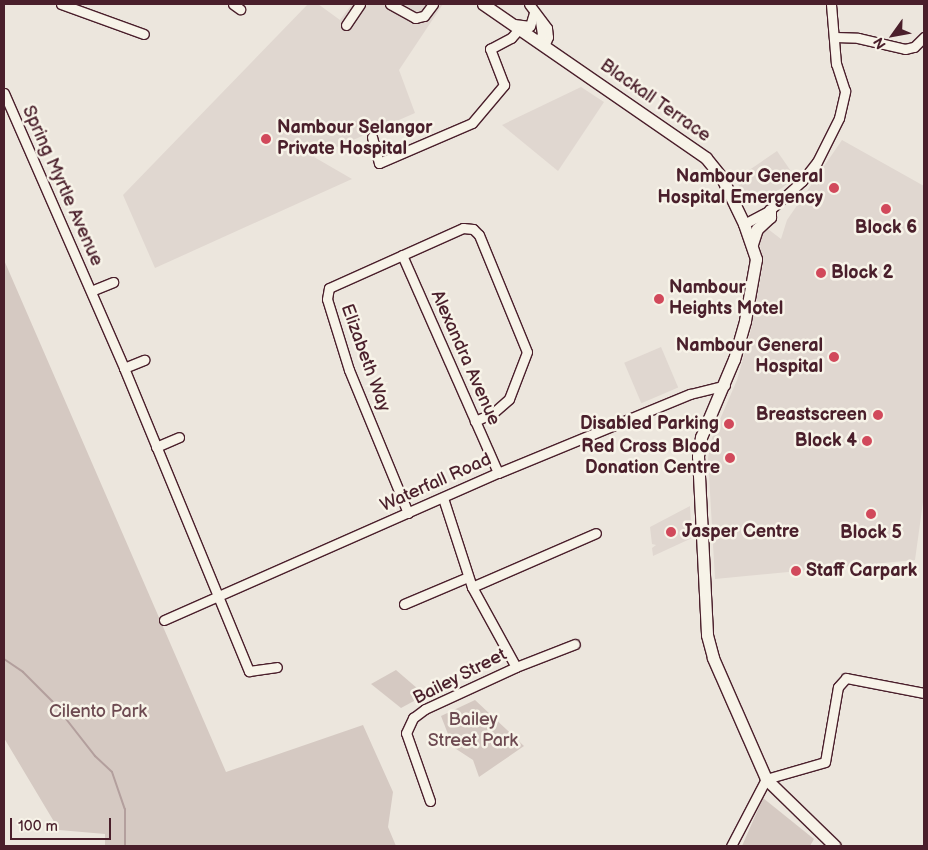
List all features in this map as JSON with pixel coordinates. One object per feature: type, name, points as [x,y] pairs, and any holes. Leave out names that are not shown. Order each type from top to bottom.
[{"type":"main road","name":"Blackall Terrace","points":[[483,4],[706,158],[722,178],[752,244],[756,259],[743,330],[724,385],[701,437],[698,456],[706,626],[713,658],[766,779]]},
{"type":"main road","points":[[752,244],[757,229],[770,217],[770,210]]},
{"type":"main road","points":[[766,779],[835,846]]},
{"type":"street","points":[[61,4],[144,34]]},
{"type":"street","points":[[346,25],[360,4]]},
{"type":"street","points":[[390,4],[415,18],[424,16],[432,4]]},
{"type":"street","points":[[744,224],[770,210],[812,169],[839,118],[845,95],[836,64],[831,4]]},
{"type":"street","points":[[372,137],[379,163],[472,123],[504,84],[490,49],[513,36],[515,26],[530,26],[534,21],[532,8]]},
{"type":"street","points":[[532,8],[540,22],[541,44]]},
{"type":"street","points":[[835,37],[858,38],[905,50],[914,47],[924,37]]},
{"type":"street","name":"Spring Myrtle Avenue","points":[[4,93],[124,368],[220,596],[249,671],[277,668]]},
{"type":"street","name":"Elizabeth Way","points":[[408,513],[349,370],[327,299],[329,288],[339,281],[463,228],[473,229],[479,235],[527,352],[509,399],[493,413],[475,421]]},
{"type":"street","name":"Alexandra Avenue","points":[[402,255],[498,473]]},
{"type":"street","name":"Spring Myrtle Avenue","points":[[91,291],[113,282]]},
{"type":"street","points":[[124,368],[144,360]]},
{"type":"street","name":"Waterfall Road","points":[[164,620],[498,473],[690,394],[724,385]]},
{"type":"street","points":[[156,447],[179,438]]},
{"type":"street","points":[[443,498],[472,587],[516,667]]},
{"type":"street","points":[[472,587],[596,533]]},
{"type":"street","points":[[404,604],[468,577]]},
{"type":"street","name":"Bailey Street","points":[[430,801],[406,733],[413,718],[425,709],[516,667],[574,644]]},
{"type":"street","points":[[731,846],[766,779],[825,762],[838,688],[846,678],[924,693]]},
{"type":"shaded area","name":"Nambour Selangor Private Hospital","points":[[308,4],[318,4],[340,20],[352,4],[443,4],[399,70],[415,113],[314,157],[352,179],[155,268],[123,195]]},
{"type":"shaded area","points":[[581,87],[604,102],[558,171],[502,125]]},
{"type":"shaded area","name":"Nambour General Hospital","points":[[842,140],[924,186],[924,495],[915,560],[715,579],[708,458],[712,438],[737,380],[750,334],[763,265],[758,230],[764,226],[781,239],[787,220]]},
{"type":"shaded area","points":[[777,151],[795,177],[782,188],[748,206],[736,179]]},
{"type":"shaded area","points":[[661,347],[678,388],[641,403],[624,363]]},
{"type":"shaded area","name":"Jasper Centre","points":[[690,506],[692,538],[653,556],[652,548],[656,545],[652,544],[650,527]]},
{"type":"green space","name":"Cilento Park","points":[[4,260],[226,772],[363,725],[393,792],[388,827],[396,846],[105,846],[105,834],[59,830],[4,738]]},
{"type":"green space","points":[[396,670],[425,695],[401,708],[371,684]]},
{"type":"green space","name":"Bailey Street Park","points":[[475,700],[524,746],[479,777],[473,760],[453,747],[441,716]]},
{"type":"green space","points":[[763,798],[814,839],[810,846],[742,846]]},
{"type":"waterway","points":[[4,659],[23,672],[52,701],[95,756],[112,772],[125,809],[125,846]]},
{"type":"place","name":"Nambour Selangor Private Hospital","points":[[266,139]]},
{"type":"place","name":"Nambour General Hospital Emergency","points":[[834,188]]},
{"type":"place","name":"Block 6","points":[[886,209]]},
{"type":"place","name":"Block 2","points":[[821,273]]},
{"type":"place","name":"Nambour Heights Motel","points":[[659,299]]},
{"type":"place","name":"Nambour General Hospital","points":[[834,357]]},
{"type":"place","name":"Breastscreen","points":[[878,415]]},
{"type":"place","name":"Disabled Parking","points":[[729,424]]},
{"type":"place","name":"Block 4","points":[[867,441]]},
{"type":"place","name":"Red Cross Blood Donation Centre","points":[[730,458]]},
{"type":"place","name":"Block 5","points":[[871,514]]},
{"type":"place","name":"Jasper Centre","points":[[671,532]]},
{"type":"place","name":"Staff Carpark","points":[[796,571]]}]
